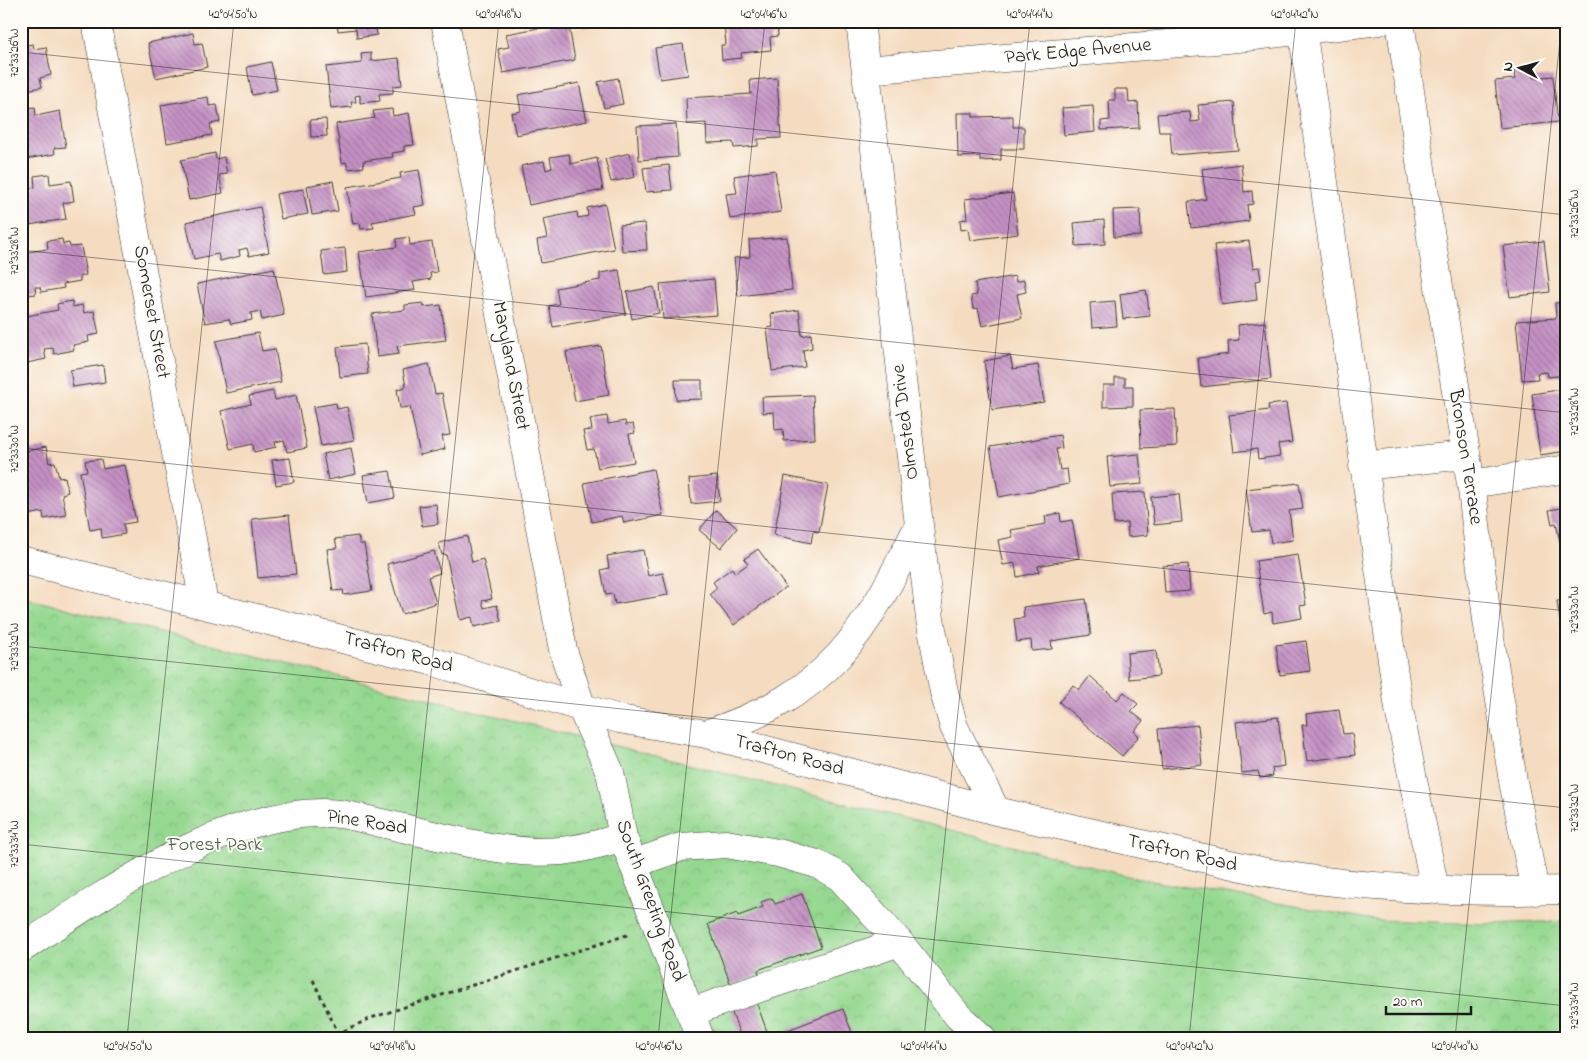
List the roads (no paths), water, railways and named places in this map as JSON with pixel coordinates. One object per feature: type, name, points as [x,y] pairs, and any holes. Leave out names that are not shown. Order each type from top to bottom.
[{"type":"street","name":"Somerset Street","points":[[96,21],[204,604]]},
{"type":"street","name":"Maryland Street","points":[[445,21],[563,650],[582,709]]},
{"type":"street","name":"Olmsted Drive","points":[[860,21],[930,619],[944,692],[954,727],[996,812]]},
{"type":"street","name":"Park Edge Avenue","points":[[866,70],[1301,26],[1379,21]]},
{"type":"street","name":"Bronson Terrace","points":[[1400,21],[1465,455],[1471,484],[1487,620],[1513,781],[1536,891]]},
{"type":"street","points":[[1301,26],[1399,709],[1435,890]]},
{"type":"street","points":[[1363,466],[1465,455]]},
{"type":"street","points":[[1471,484],[1567,469]]},
{"type":"street","points":[[706,734],[769,710],[802,690],[825,671],[844,652],[875,608],[919,524]]},
{"type":"street","name":"Trafton Road","points":[[21,560],[431,660],[582,709],[619,719],[706,734],[996,812],[1273,874],[1367,886],[1435,890],[1567,890]]},
{"type":"street","name":"South Greeting Road","points":[[582,709],[610,772],[624,837],[633,864],[700,1038]]},
{"type":"street","name":"Pine Road","points":[[21,949],[82,908],[177,854],[216,837],[273,819],[308,814],[340,814],[471,842],[514,849],[558,851],[624,837]]},
{"type":"street","points":[[633,864],[673,849],[698,845],[739,846],[797,857],[817,864],[840,877],[899,942],[958,1016],[982,1038]]},
{"type":"street","points":[[690,1012],[899,942]]},
{"type":"park label","name":"Forest Park","points":[[215,845]]}]
